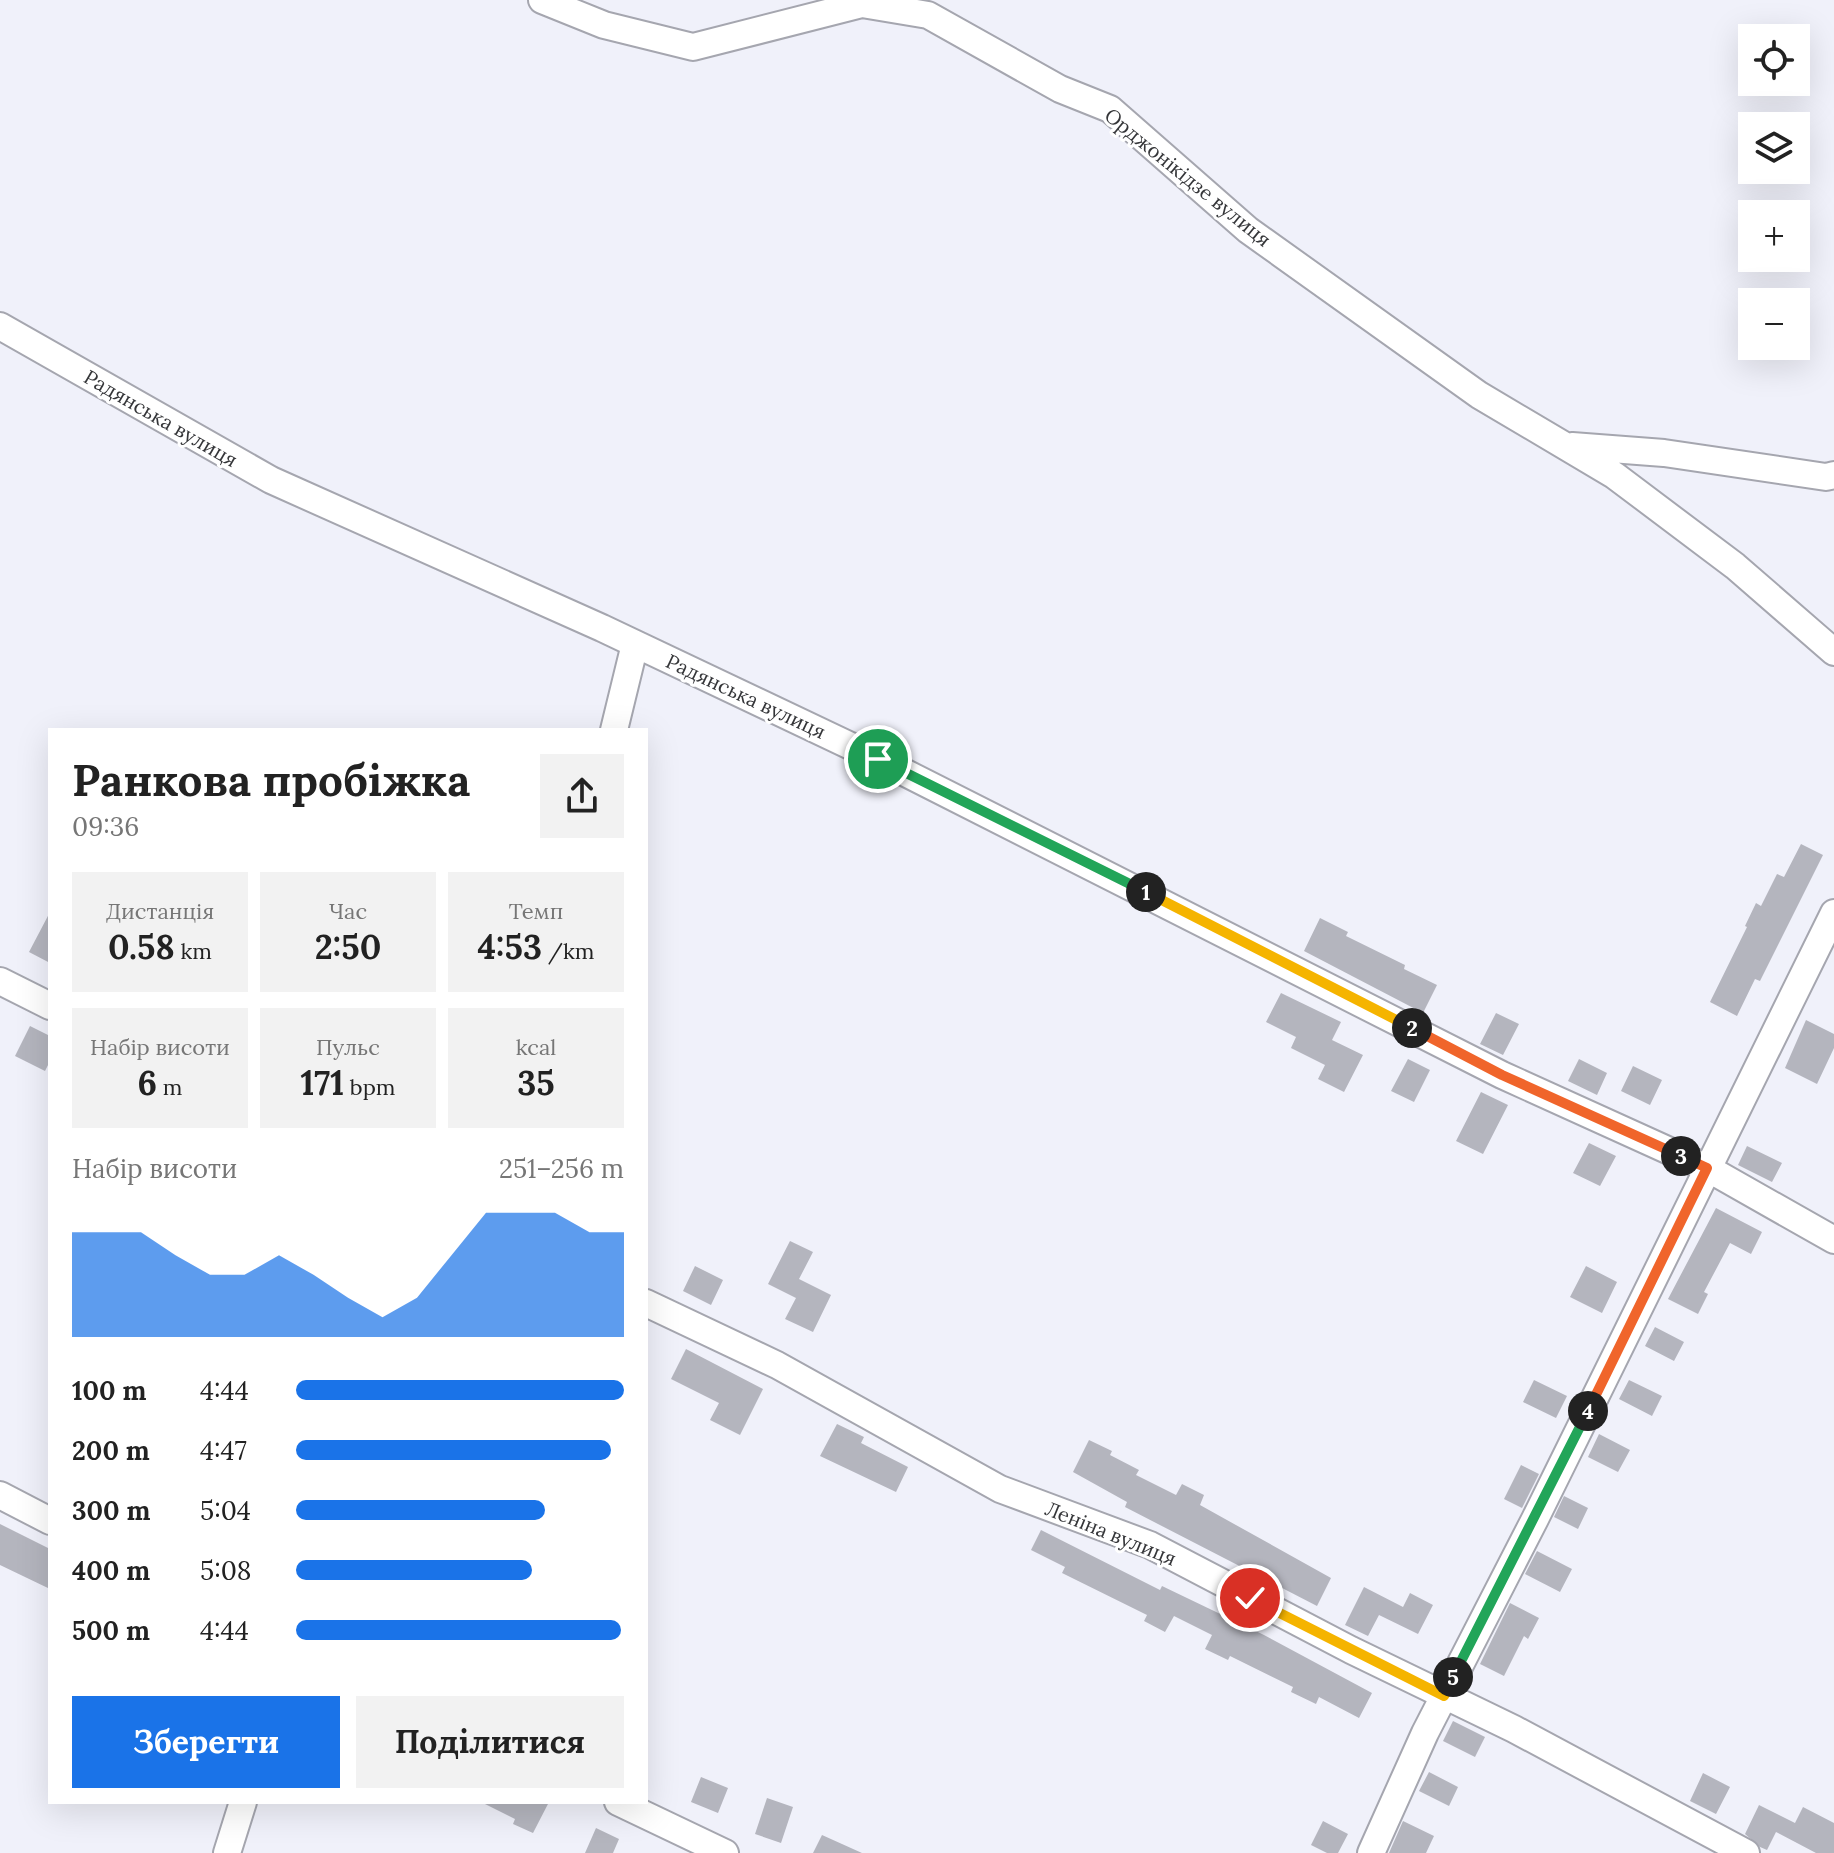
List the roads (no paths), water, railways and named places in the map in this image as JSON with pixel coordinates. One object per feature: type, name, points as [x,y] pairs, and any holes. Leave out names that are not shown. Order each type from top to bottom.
[{"type":"street","name":"Орджонікідзе вулиця","points":[[542,0],[604,25],[693,47],[862,4],[928,15],[1060,89],[1110,109],[1248,230],[1479,395],[1614,475],[1735,566],[1834,652]]},
{"type":"street","name":"Радянська вулиця","points":[[0,326],[271,480],[635,644],[878,759],[1502,1075],[1707,1168],[1834,1240]]},
{"type":"street","points":[[1564,445],[1664,453],[1826,477],[1834,475]]},
{"type":"street","points":[[614,728],[635,644]]},
{"type":"street","points":[[1371,1853],[1444,1696],[1542,1505],[1834,913]]},
{"type":"street","points":[[0,981],[48,1005]]},
{"type":"street","name":"Леніна вулиця","points":[[648,1304],[777,1365],[1000,1489],[1150,1545],[1528,1737],[1746,1853]]},
{"type":"street","points":[[0,1495],[48,1520]]},
{"type":"street","points":[[227,1853],[242,1804]]},
{"type":"street","points":[[622,1804],[725,1853]]}]
